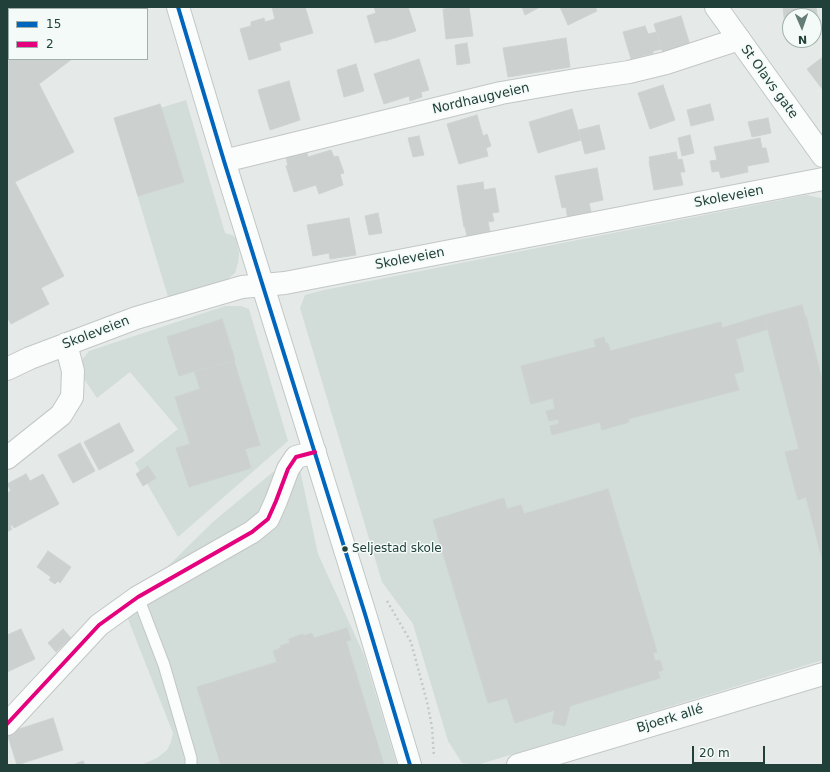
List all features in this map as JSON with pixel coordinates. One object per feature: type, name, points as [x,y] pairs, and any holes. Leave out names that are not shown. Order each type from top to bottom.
[{"type":"street","points":[[178,7],[410,765]]},
{"type":"street","name":"St Olavs gate","points":[[716,7],[823,156]]},
{"type":"street","name":"Nordhaugveien","points":[[224,161],[501,93],[629,72],[739,40]]},
{"type":"street","name":"Skoleveien","points":[[7,369],[30,358],[136,318],[242,287],[285,283],[823,179]]},
{"type":"street","points":[[7,458],[61,415],[72,397],[72,371],[66,344]]},
{"type":"street","points":[[7,724],[99,625],[138,598],[252,532],[268,519],[288,469],[296,457],[315,452]]},
{"type":"street","name":"Bjoerk allé","points":[[518,765],[823,674]]},
{"type":"lane","points":[[138,598],[164,665],[190,758],[190,765]]},
{"type":"shaded area","points":[[186,100],[225,233],[236,238],[239,253],[235,273],[228,279],[169,300],[115,122]]},
{"type":"shaded area","points":[[806,195],[821,198],[823,200],[823,660],[477,765],[462,763],[448,741],[413,624],[382,582],[300,308],[305,295]]},
{"type":"shaded area","points":[[225,306],[241,306],[249,309],[288,441],[178,537],[135,463],[178,429],[130,372],[97,398],[82,376],[81,361],[89,351]]},
{"type":"shaded area","points":[[299,465],[318,554],[364,655],[397,765],[141,765],[157,758],[167,750],[173,733],[124,609],[214,521],[273,472]]},
{"type":"building","points":[[117,7],[118,8],[25,8]]},
{"type":"building","points":[[272,7],[305,7],[313,33],[279,43],[281,50],[249,60],[240,29],[251,26],[251,22],[264,18],[265,22],[275,19]]},
{"type":"building","points":[[374,7],[408,7],[416,31],[375,43],[367,16],[376,13]]},
{"type":"building","points":[[469,7],[473,36],[446,39],[443,9]]},
{"type":"building","points":[[522,7],[540,7],[525,15]]},
{"type":"building","points":[[560,7],[595,7],[597,11],[568,25]]},
{"type":"building","points":[[783,7],[816,8],[783,8]]},
{"type":"building","points":[[681,16],[690,45],[663,53],[654,24]]},
{"type":"building","points":[[8,21],[8,60],[71,60],[39,84],[74,152],[15,182],[64,276],[41,288],[49,304],[11,324],[7,317]]},
{"type":"building","points":[[645,26],[648,34],[657,32],[662,49],[631,59],[623,32]]},
{"type":"building","points":[[566,38],[570,67],[508,77],[503,48]]},
{"type":"building","points":[[467,43],[470,63],[457,65],[455,45]]},
{"type":"building","points":[[823,57],[823,90],[807,69]]},
{"type":"building","points":[[419,59],[429,90],[421,92],[422,97],[410,101],[409,96],[384,104],[374,74]]},
{"type":"building","points":[[356,64],[364,91],[344,97],[337,70]]},
{"type":"building","points":[[289,81],[300,120],[270,130],[258,90]]},
{"type":"building","points":[[663,85],[675,120],[650,129],[638,93]]},
{"type":"building","points":[[160,104],[184,182],[138,196],[114,118]]},
{"type":"building","points":[[710,104],[714,120],[691,126],[687,110]]},
{"type":"building","points":[[572,109],[581,140],[538,153],[529,122]]},
{"type":"building","points":[[477,115],[483,136],[487,134],[491,146],[486,148],[488,156],[459,164],[447,124]]},
{"type":"building","points":[[768,118],[771,133],[752,137],[748,122]]},
{"type":"building","points":[[599,125],[605,149],[585,154],[579,130]]},
{"type":"building","points":[[690,135],[694,153],[682,156],[678,138]]},
{"type":"building","points":[[419,136],[424,155],[413,157],[408,138]]},
{"type":"building","points":[[760,138],[762,148],[766,148],[769,162],[747,166],[748,172],[721,178],[719,171],[712,172],[710,161],[717,160],[714,147]]},
{"type":"building","points":[[305,147],[308,157],[331,150],[334,157],[338,156],[344,173],[340,174],[343,185],[319,194],[316,185],[294,192],[286,166],[288,165],[285,154]]},
{"type":"building","points":[[676,152],[678,160],[682,159],[685,172],[680,172],[683,185],[654,190],[649,157]]},
{"type":"building","points":[[597,168],[603,200],[589,203],[592,216],[568,221],[566,207],[562,208],[555,176]]},
{"type":"building","points":[[483,182],[484,190],[495,188],[499,212],[492,213],[494,221],[488,222],[491,237],[468,241],[457,186]]},
{"type":"building","points":[[378,213],[382,233],[369,235],[365,216]]},
{"type":"building","points":[[349,218],[356,255],[330,259],[329,253],[313,256],[307,225]]},
{"type":"building","points":[[802,305],[823,384],[823,562],[806,497],[798,500],[785,452],[799,449],[764,315]]},
{"type":"building","points":[[764,315],[768,329],[736,339],[744,371],[734,374],[739,390],[628,419],[629,422],[602,430],[600,422],[552,435],[550,426],[559,424],[558,419],[549,421],[546,411],[555,409],[553,398],[531,404],[521,366],[596,347],[594,340],[604,337],[606,344],[608,343],[610,351],[721,322],[722,328]]},
{"type":"building","points":[[222,319],[235,360],[179,376],[167,337]]},
{"type":"building","points":[[234,361],[260,445],[245,449],[251,468],[189,487],[176,448],[190,444],[175,397],[200,389],[194,370],[204,368],[204,370]]},
{"type":"building","points":[[119,423],[134,451],[99,470],[84,442]]},
{"type":"building","points":[[80,443],[95,471],[73,483],[58,455]]},
{"type":"building","points":[[148,466],[156,478],[143,486],[136,474]]},
{"type":"building","points":[[26,474],[30,481],[43,474],[59,504],[14,528],[12,525],[10,526],[12,529],[7,532],[7,493],[11,491],[7,484]]},
{"type":"building","points":[[608,489],[657,652],[653,653],[655,661],[660,660],[663,670],[658,672],[660,678],[570,706],[565,726],[552,723],[555,710],[515,723],[507,698],[488,703],[433,520],[504,498],[507,509],[521,505],[524,514]]},
{"type":"building","points":[[48,551],[71,567],[60,583],[58,581],[55,584],[49,580],[51,577],[37,567]]},
{"type":"building","points":[[347,628],[351,640],[346,641],[384,765],[221,765],[197,687],[277,662],[273,651],[281,648],[280,646],[290,643],[289,639],[303,634],[303,636],[312,633],[314,638]]},
{"type":"building","points":[[21,629],[35,659],[7,672],[7,635]]},
{"type":"building","points":[[63,629],[71,638],[56,652],[48,643]]},
{"type":"building","points":[[53,718],[63,750],[17,765],[7,733]]},
{"type":"building","points":[[83,761],[85,765],[75,764]]},
{"type":"transit line","name":"15","points":[[178,7],[410,765]]},
{"type":"transit line","name":"2","points":[[7,724],[99,625],[138,597],[252,532],[268,519],[288,469],[296,457],[315,452]]},
{"type":"place","name":"Seljestad skole","points":[[345,549]]}]
